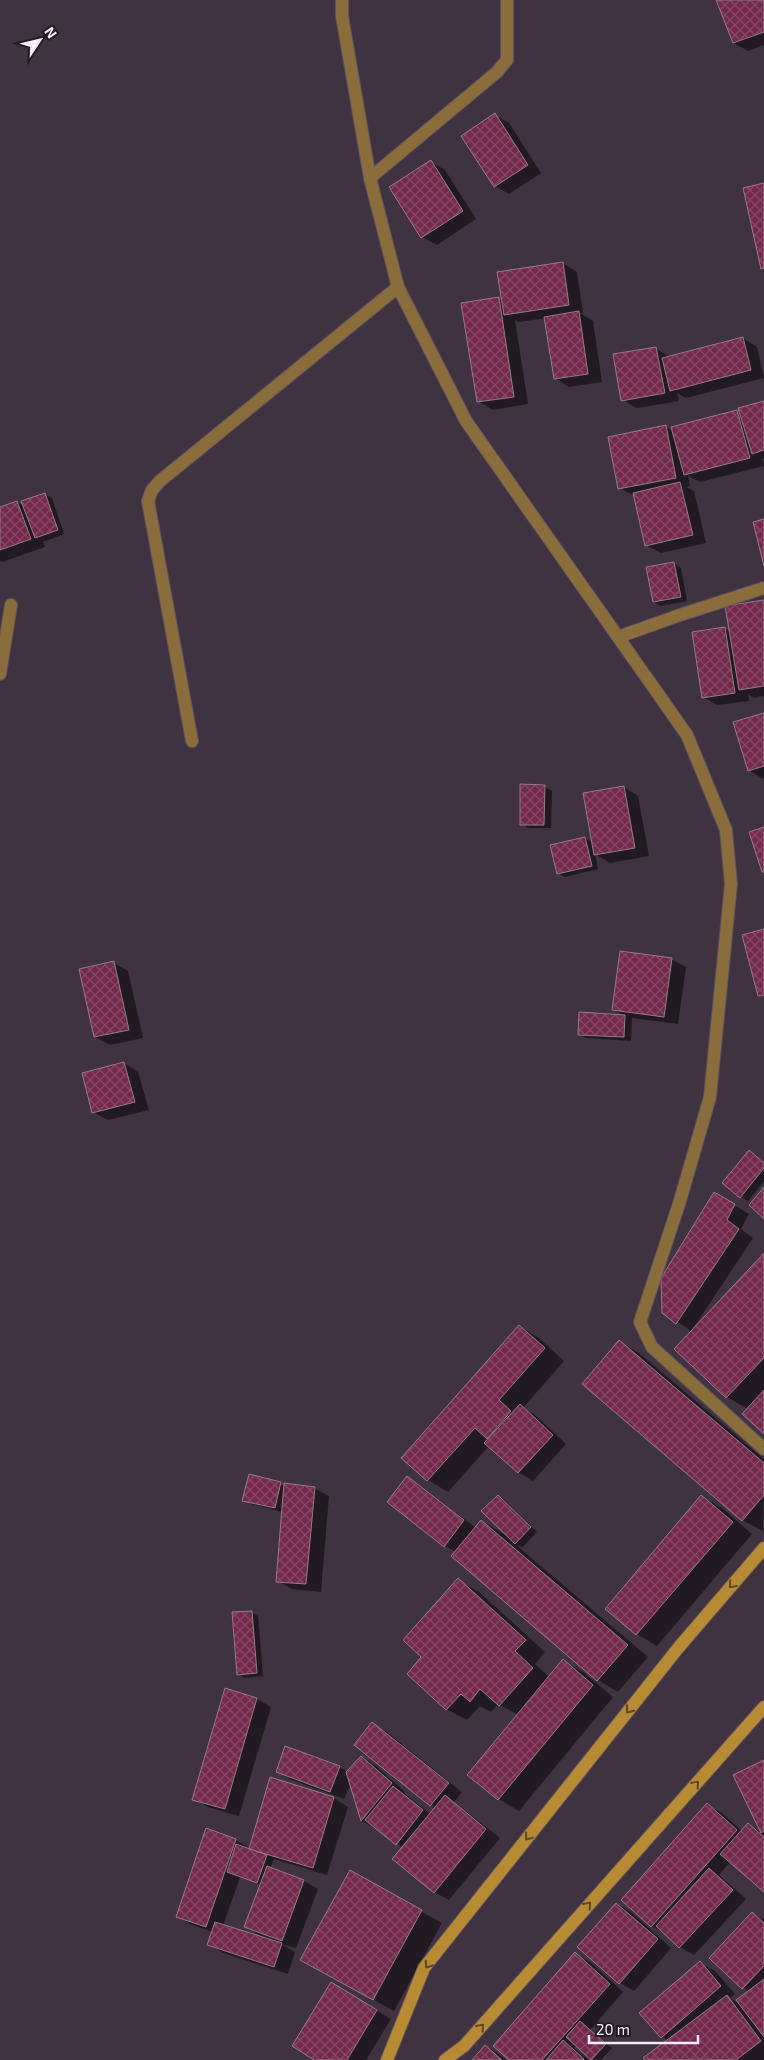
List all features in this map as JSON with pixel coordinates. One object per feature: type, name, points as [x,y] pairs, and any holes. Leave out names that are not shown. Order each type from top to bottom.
[{"type":"main road","points":[[387,2060],[424,1968],[679,1647],[764,1548]]},
{"type":"main road","points":[[445,2060],[464,2046],[764,1707]]},
{"type":"street","points":[[342,0],[342,16],[370,178],[398,287],[466,421],[687,735],[726,830],[731,884],[710,1097],[679,1204],[640,1322],[652,1347],[764,1449]]},
{"type":"street","points":[[370,178],[497,72],[507,60],[508,0]]},
{"type":"street","points":[[192,741],[148,501],[152,490],[160,481],[398,287]]},
{"type":"street","points":[[618,638],[680,615],[764,588]]},
{"type":"street","points":[[0,674],[11,605]]},
{"type":"building","points":[[716,0],[764,0],[764,32],[733,43]]},
{"type":"building","points":[[495,113],[528,165],[494,187],[461,136]]},
{"type":"building","points":[[431,160],[463,211],[421,238],[389,187]]},
{"type":"building","points":[[764,183],[764,268],[761,269],[743,188]]},
{"type":"building","points":[[563,262],[569,305],[504,315],[497,272]]},
{"type":"building","points":[[499,297],[514,397],[477,402],[461,303]]},
{"type":"building","points":[[579,311],[588,374],[554,379],[544,317]]},
{"type":"building","points":[[743,337],[751,370],[670,391],[662,358]]},
{"type":"building","points":[[656,347],[665,393],[621,401],[613,354]]},
{"type":"building","points":[[764,401],[764,450],[752,454],[738,408]]},
{"type":"building","points":[[737,410],[750,458],[684,475],[671,427]]},
{"type":"building","points":[[666,425],[676,478],[618,489],[608,437]]},
{"type":"building","points":[[680,482],[693,535],[645,546],[633,493]]},
{"type":"building","points":[[45,493],[58,530],[35,538],[21,501]]},
{"type":"building","points":[[17,501],[31,539],[0,550],[0,507]]},
{"type":"building","points":[[764,519],[764,566],[753,522]]},
{"type":"building","points":[[674,562],[681,597],[653,602],[646,567]]},
{"type":"building","points":[[764,600],[764,686],[739,690],[725,606]]},
{"type":"building","points":[[725,627],[735,693],[702,698],[692,632]]},
{"type":"building","points":[[764,713],[764,766],[748,771],[733,722]]},
{"type":"building","points":[[520,784],[545,785],[544,825],[520,825]]},
{"type":"building","points":[[624,786],[635,848],[594,855],[583,793]]},
{"type":"building","points":[[764,827],[764,872],[762,872],[749,832]]},
{"type":"building","points":[[585,837],[592,866],[557,874],[550,845]]},
{"type":"building","points":[[764,929],[764,995],[758,996],[742,935]]},
{"type":"building","points":[[620,951],[672,958],[664,1017],[612,1010]]},
{"type":"building","points":[[114,961],[129,1030],[94,1037],[79,969]]},
{"type":"building","points":[[579,1012],[625,1015],[624,1037],[578,1035]]},
{"type":"building","points":[[124,1062],[135,1102],[92,1113],[82,1073]]},
{"type":"building","points":[[749,1150],[764,1163],[764,1168],[740,1198],[722,1183]]},
{"type":"building","points":[[764,1187],[764,1219],[749,1205]]},
{"type":"building","points":[[714,1192],[735,1204],[727,1220],[739,1229],[676,1324],[662,1313],[661,1278]]},
{"type":"building","points":[[764,1253],[764,1358],[726,1398],[674,1349]]},
{"type":"building","points":[[519,1325],[545,1348],[499,1400],[511,1411],[487,1439],[475,1428],[427,1481],[401,1458]]},
{"type":"building","points":[[619,1340],[764,1463],[764,1495],[742,1521],[582,1384]]},
{"type":"building","points":[[764,1390],[764,1434],[742,1414]]},
{"type":"building","points":[[520,1404],[553,1435],[518,1473],[484,1443]]},
{"type":"building","points":[[249,1474],[281,1482],[275,1508],[242,1501]]},
{"type":"building","points":[[407,1476],[464,1520],[444,1547],[387,1502]]},
{"type":"building","points":[[284,1483],[315,1487],[306,1584],[276,1582]]},
{"type":"building","points":[[498,1495],[531,1527],[515,1544],[481,1511]]},
{"type":"building","points":[[701,1495],[733,1522],[636,1635],[605,1609]]},
{"type":"building","points":[[481,1520],[628,1645],[597,1681],[451,1556]]},
{"type":"building","points":[[458,1578],[526,1640],[515,1651],[533,1668],[499,1706],[480,1689],[470,1702],[461,1694],[446,1710],[407,1674],[421,1657],[403,1640]]},
{"type":"building","points":[[252,1611],[257,1673],[237,1675],[232,1612]]},
{"type":"building","points":[[563,1659],[593,1685],[498,1800],[467,1775]]},
{"type":"building","points":[[225,1688],[257,1698],[225,1809],[192,1800]]},
{"type":"building","points":[[372,1722],[449,1783],[430,1806],[354,1745]]},
{"type":"building","points":[[285,1746],[340,1766],[330,1792],[276,1772]]},
{"type":"building","points":[[361,1756],[392,1783],[361,1821],[346,1772]]},
{"type":"building","points":[[764,1760],[764,1831],[761,1833],[733,1775]]},
{"type":"building","points":[[270,1777],[334,1797],[313,1868],[249,1849]]},
{"type":"building","points":[[393,1786],[423,1810],[396,1845],[365,1820]]},
{"type":"building","points":[[445,1795],[486,1829],[434,1893],[392,1859]]},
{"type":"building","points":[[707,1803],[737,1830],[651,1927],[621,1900]]},
{"type":"building","points":[[748,1823],[764,1837],[764,1892],[720,1854]]},
{"type":"building","points":[[206,1828],[236,1839],[206,1927],[176,1917]]},
{"type":"building","points":[[236,1844],[267,1855],[257,1883],[227,1872]]},
{"type":"building","points":[[267,1866],[304,1880],[282,1941],[244,1927]]},
{"type":"building","points":[[709,1868],[733,1890],[679,1948],[656,1926]]},
{"type":"building","points":[[350,1870],[422,1910],[373,2000],[300,1960]]},
{"type":"building","points":[[616,1903],[658,1939],[619,1984],[577,1947]]},
{"type":"building","points":[[752,1912],[764,1923],[764,1966],[742,1989],[709,1958]]},
{"type":"building","points":[[215,1922],[282,1943],[274,1967],[207,1945]]},
{"type":"building","points":[[575,1952],[610,1984],[542,2060],[509,2060],[493,2046]]},
{"type":"building","points":[[700,1961],[721,1986],[661,2038],[639,2013]]},
{"type":"building","points":[[764,1979],[764,2037],[736,2000]]},
{"type":"building","points":[[331,1982],[377,2010],[347,2060],[314,2060],[292,2046]]},
{"type":"building","points":[[727,1995],[761,2041],[736,2060],[645,2060],[643,2058]]},
{"type":"building","points":[[580,2021],[606,2044],[591,2060],[566,2037]]},
{"type":"building","points":[[563,2040],[584,2059],[546,2060]]},
{"type":"building","points":[[485,2045],[502,2060],[472,2060]]}]
